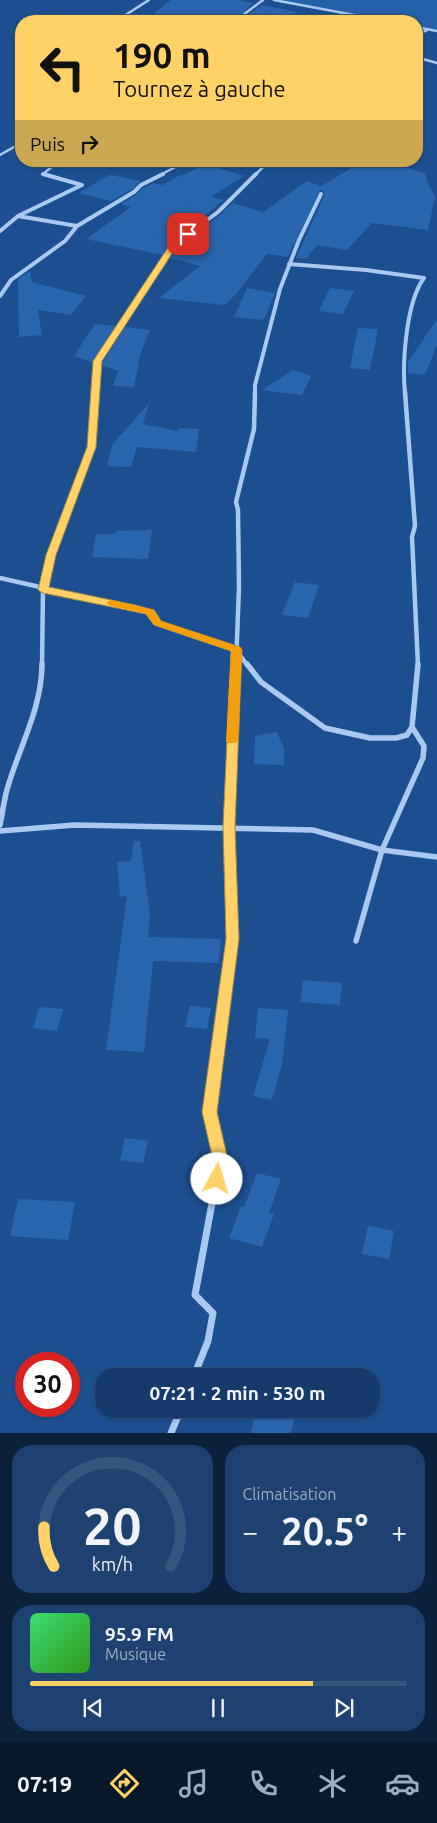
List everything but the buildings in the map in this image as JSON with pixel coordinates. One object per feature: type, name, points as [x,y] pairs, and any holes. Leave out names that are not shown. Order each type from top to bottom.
[{"type":"street","points":[[125,15],[149,0]]},
{"type":"street","points":[[243,15],[263,0]]},
{"type":"street","points":[[274,0],[354,15]]},
{"type":"street","points":[[423,28],[437,31]]},
{"type":"street","points":[[423,32],[428,29]]},
{"type":"street","points":[[423,59],[437,63]]},
{"type":"street","points":[[0,156],[15,147]]},
{"type":"street","points":[[0,231],[18,216],[82,185],[42,174],[51,167]]},
{"type":"street","points":[[0,296],[11,280],[65,241],[76,226],[134,192],[140,185],[175,167]]},
{"type":"street","points":[[0,825],[8,785],[35,710],[42,678],[43,590],[51,555],[91,447],[98,361],[174,245],[218,212],[264,167]]},
{"type":"street","points":[[197,1368],[208,1341],[213,1313],[195,1295],[220,1160],[209,1112],[232,939],[229,827],[239,588],[238,510],[236,502],[254,429],[255,385],[280,288],[321,194]]},
{"type":"street","points":[[18,216],[76,226]]},
{"type":"street","points":[[0,578],[9,578],[43,590],[150,612],[158,623],[236,650],[261,682],[326,728],[370,738],[396,738],[407,735],[412,727],[418,664],[412,537],[415,526],[403,376],[407,328],[418,286],[424,278],[366,270],[289,264]]},
{"type":"street","points":[[356,941],[382,850],[423,758],[424,746],[412,727]]},
{"type":"street","points":[[0,831],[75,825],[107,828],[229,827],[313,830],[382,850],[437,858]]},
{"type":"street","points":[[171,1433],[177,1418]]},
{"type":"shaded area","points":[[279,0],[437,0],[437,30],[423,27],[423,15],[358,15]]},
{"type":"slow traffic","points":[[112,603],[150,612],[158,623],[236,650],[232,741]]},
{"type":"route","points":[[188,234],[174,245],[98,361],[96,366],[91,447],[51,555],[43,590],[150,612],[158,623],[236,650],[229,827],[232,939],[209,1112],[220,1160],[217,1179]]}]
